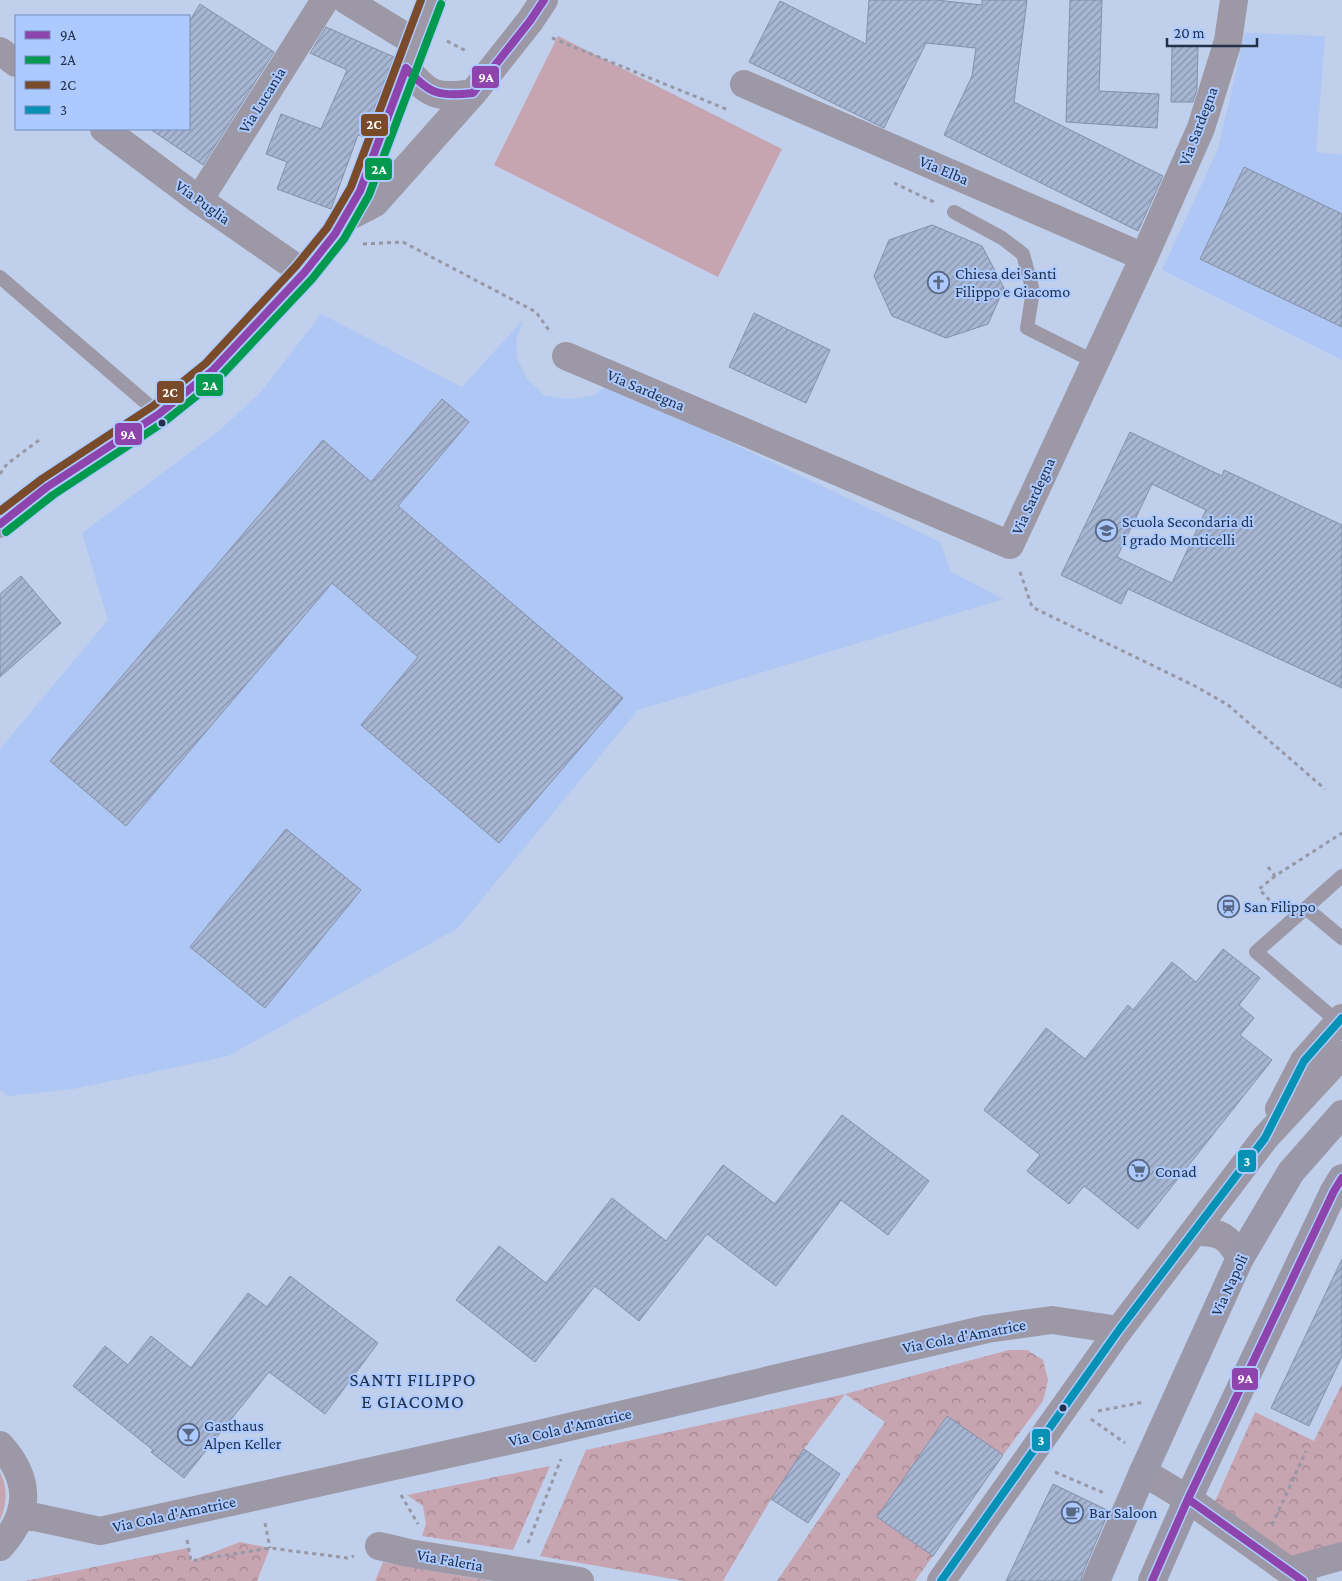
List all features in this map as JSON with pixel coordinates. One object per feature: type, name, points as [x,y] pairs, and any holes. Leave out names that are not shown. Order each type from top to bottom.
[{"type":"main road","name":"Via Napoli","points":[[1096,1581],[1240,1258],[1291,1172],[1342,1114]]},
{"type":"main road","points":[[1152,1581],[1188,1499],[1334,1191],[1342,1178]]},
{"type":"street","name":"Via Lucania","points":[[198,200],[325,0]]},
{"type":"street","points":[[346,0],[416,43]]},
{"type":"street","points":[[0,524],[47,487],[159,414],[213,370],[304,273],[346,218],[360,191],[432,0]]},
{"type":"street","points":[[346,218],[375,203],[473,93],[530,21],[544,0]]},
{"type":"street","name":"Via Sardegna","points":[[566,356],[1010,545],[1144,257],[1200,128],[1228,41],[1234,0]]},
{"type":"street","points":[[0,51],[15,62]]},
{"type":"street","points":[[406,68],[428,91],[440,95],[453,96],[473,93]]},
{"type":"street","name":"Via Elba","points":[[744,84],[1144,257]]},
{"type":"street","name":"Via Puglia","points":[[105,130],[198,200],[304,273]]},
{"type":"street","points":[[1265,1138],[1304,1061],[1340,1020]]},
{"type":"street","points":[[941,1581],[1119,1330],[1265,1138],[1342,1056]]},
{"type":"street","points":[[1194,1232],[1208,1231],[1220,1235],[1231,1243],[1240,1258]]},
{"type":"street","name":"Via Cola d'Amatrice","points":[[20,1514],[100,1530],[387,1469],[987,1329],[1052,1320],[1119,1330]]},
{"type":"street","points":[[0,1445],[12,1459],[21,1476],[24,1495],[20,1514],[13,1532],[0,1547]]},
{"type":"street","points":[[1143,1472],[1188,1499],[1296,1576],[1342,1556]]},
{"type":"street","name":"Via Faleria","points":[[379,1546],[409,1553],[580,1581]]},
{"type":"lane","points":[[954,212],[1002,238],[1023,254],[1033,291],[1027,328],[1095,362]]},
{"type":"lane","points":[[0,278],[159,414]]},
{"type":"lane","points":[[1340,1020],[1256,952],[1342,876]]},
{"type":"lane","points":[[1306,908],[1342,938]]},
{"type":"path","points":[[358,244],[403,242],[536,312],[566,356]]},
{"type":"path","points":[[0,474],[7,464],[42,438]]},
{"type":"path","points":[[1010,545],[1032,607],[1195,686],[1228,705],[1326,789]]},
{"type":"path","points":[[1259,889],[1275,876],[1342,833]]},
{"type":"path","points":[[1268,867],[1275,876]]},
{"type":"path","points":[[1090,1418],[1126,1443]]},
{"type":"path","points":[[517,1571],[562,1460],[539,1434]]},
{"type":"path","points":[[1260,1550],[1306,1451]]},
{"type":"path","points":[[387,1469],[419,1526],[409,1553]]},
{"type":"path","points":[[191,1561],[270,1548],[347,1558],[379,1546]]},
{"type":"shaded area","points":[[1245,33],[1325,36],[1316,152],[1342,155],[1342,360],[1162,270],[1218,149]]},
{"type":"shaded area","points":[[321,314],[462,387],[523,320],[516,341],[517,358],[527,379],[544,395],[568,399],[592,396],[609,385],[940,542],[951,572],[1003,599],[638,710],[458,928],[228,1056],[73,1089],[9,1096],[0,1090],[0,749],[108,620],[82,533],[220,430],[262,391]]},
{"type":"green space","points":[[558,36],[782,149],[718,277],[494,165]]},
{"type":"green space","points":[[1009,1350],[1027,1350],[1043,1360],[1048,1380],[1043,1401],[1003,1455],[947,1416],[877,1517],[933,1556],[915,1581],[777,1581],[885,1422],[845,1394]]},
{"type":"green space","points":[[1342,1384],[1342,1544],[1289,1558],[1213,1506],[1255,1412],[1314,1441]]},
{"type":"green space","points":[[845,1394],[804,1449],[771,1499],[723,1581],[684,1581],[540,1556],[586,1450]]},
{"type":"green space","points":[[550,1466],[513,1550],[422,1536],[426,1524],[423,1506],[407,1495]]},
{"type":"green space","points":[[0,1472],[6,1496],[0,1520]]},
{"type":"green space","points":[[240,1542],[270,1548],[257,1581],[25,1581],[188,1548],[191,1561]]},
{"type":"green space","points":[[383,1562],[490,1581],[375,1581]]},
{"type":"building","points":[[869,0],[936,0],[982,5],[982,0],[1027,0],[1014,102],[1163,176],[1138,231],[944,135],[972,76],[976,48],[926,43],[884,128],[749,62],[780,1],[866,44]]},
{"type":"building","points":[[1070,0],[1102,0],[1099,91],[1159,94],[1157,128],[1066,122]]},
{"type":"building","points":[[200,4],[274,52],[203,165],[151,130],[190,130],[190,20]]},
{"type":"building","points":[[326,27],[394,57],[364,137],[358,135],[331,209],[277,189],[287,162],[266,154],[281,114],[321,129],[347,70],[310,53]]},
{"type":"building","points":[[1172,46],[1198,46],[1197,89],[1193,102],[1171,102]]},
{"type":"building","points":[[1244,167],[1342,214],[1342,327],[1200,259]]},
{"type":"building","name":"Chiesa dei Santi Filippo e Giacomo","points":[[932,225],[982,246],[1004,288],[988,324],[946,338],[892,316],[874,276],[889,240]]},
{"type":"building","points":[[754,313],[830,350],[806,403],[729,367]]},
{"type":"building","points":[[442,399],[469,422],[398,506],[623,698],[499,843],[361,725],[418,657],[332,583],[126,826],[50,761],[323,440],[371,482]]},
{"type":"building","points":[[1130,432],[1222,476],[1224,470],[1342,525],[1342,688],[1128,589],[1121,604],[1061,575]],"holes":[[[1152,484],[1206,510],[1172,583],[1117,557]]]},
{"type":"building","points":[[21,576],[61,623],[0,677],[0,594]]},
{"type":"building","points":[[286,829],[361,890],[265,1008],[190,947]]},
{"type":"building","points":[[1223,949],[1260,978],[1239,1005],[1254,1018],[1240,1035],[1272,1060],[1138,1229],[1084,1186],[1069,1204],[1027,1171],[1040,1155],[984,1110],[1046,1028],[1085,1059],[1128,1005],[1133,1010],[1172,962],[1196,982]]},
{"type":"building","points":[[842,1115],[929,1181],[888,1235],[841,1200],[776,1286],[707,1234],[639,1321],[595,1286],[535,1362],[456,1300],[499,1246],[546,1283],[612,1198],[666,1241],[723,1165],[775,1204]]},
{"type":"building","points":[[1342,1259],[1342,1356],[1309,1426],[1271,1408]]},
{"type":"building","points":[[290,1276],[378,1343],[325,1414],[269,1372],[184,1478],[151,1452],[153,1450],[73,1386],[105,1346],[128,1365],[151,1336],[191,1368],[248,1293],[267,1307]]},
{"type":"building","points":[[947,1416],[1003,1455],[933,1556],[877,1517]]},
{"type":"building","points":[[804,1449],[840,1474],[808,1523],[771,1499]]},
{"type":"building","points":[[1053,1484],[1109,1511],[1081,1581],[1006,1581]]},
{"type":"transit line","name":"2C","points":[[0,511],[42,479],[153,406],[206,363],[296,266],[327,228],[351,187],[421,0]]},
{"type":"transit line","name":"9A","points":[[406,68],[421,83],[435,92],[443,94],[473,93],[530,21],[544,0]]},
{"type":"transit line","name":"2A","points":[[6,532],[53,495],[164,422],[219,378],[312,279],[344,239],[369,195],[441,4]]},
{"type":"transit line","name":"9A","points":[[0,524],[47,487],[159,414],[213,370],[304,273],[335,234],[360,191],[406,68]]},
{"type":"transit line","name":"3","points":[[941,1581],[1119,1330],[1265,1138],[1304,1061],[1342,1018]]},
{"type":"transit line","name":"9A","points":[[1152,1581],[1188,1499],[1334,1191],[1342,1178]]},
{"type":"transit line","name":"9A","points":[[1188,1499],[1303,1581]]},
{"type":"place","name":"Chiesa dei Santi Filippo e Giacomo","points":[[939,282]]},
{"type":"place","name":"Scuola Secondaria di I grado Monticelli","points":[[1106,530]]},
{"type":"place","name":"San Filippo","points":[[1228,906]]},
{"type":"place","name":"Conad","points":[[1139,1171]]},
{"type":"place","name":"Gasthaus Alpen Keller","points":[[188,1434]]},
{"type":"place","name":"Bar Saloon","points":[[1073,1512]]},
{"type":"district","name":"SANTI FILIPPO E GIACOMO","points":[[413,1390]]}]
